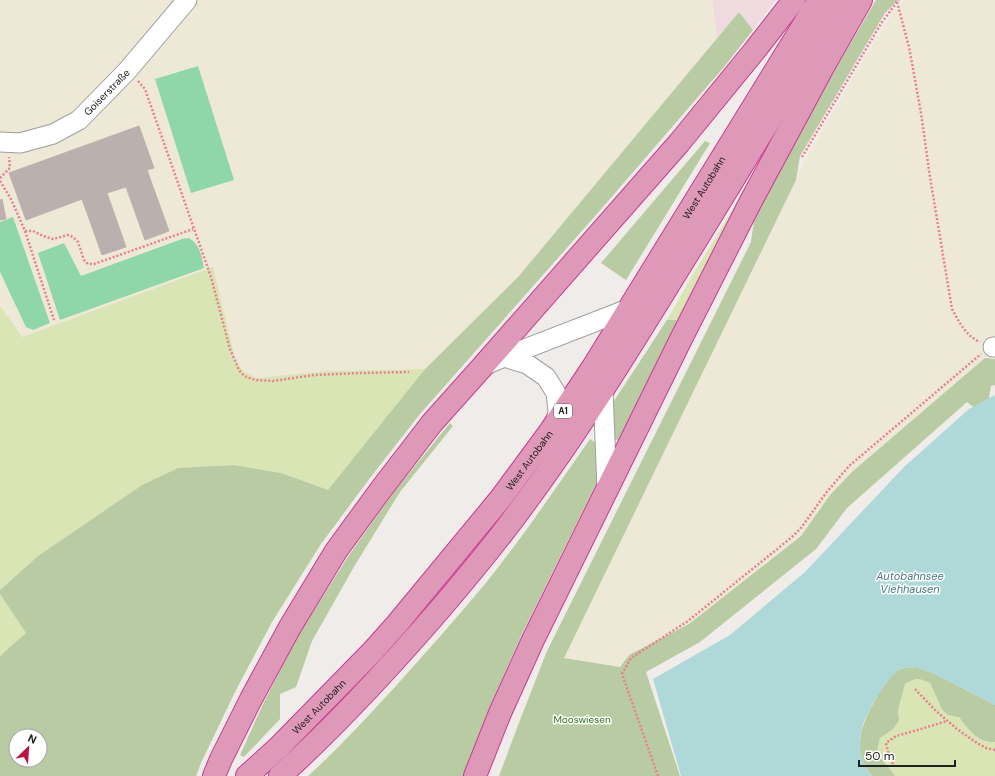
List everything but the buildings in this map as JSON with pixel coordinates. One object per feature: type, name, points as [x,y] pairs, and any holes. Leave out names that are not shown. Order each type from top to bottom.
[{"type":"highway","points":[[218,767],[251,699],[283,640],[336,551],[382,488],[432,423],[679,143],[794,0]]},
{"type":"highway","name":"West Autobahn","points":[[247,776],[279,747],[372,652],[501,498],[556,422],[593,366],[819,0]]},
{"type":"highway","name":"West Autobahn","points":[[280,776],[359,699],[414,640],[472,572],[525,503],[586,418],[843,0]]},
{"type":"highway","points":[[475,776],[500,713],[533,640],[607,489],[751,201],[861,0]]},
{"type":"street","name":"Goiserstraße","points":[[4,142],[20,143],[53,134],[80,120],[127,71],[187,0]]},
{"type":"street","points":[[483,366],[628,308]]},
{"type":"street","points":[[504,357],[526,364],[546,377],[556,393],[558,411],[556,422]]},
{"type":"street","points":[[603,390],[607,489]]},
{"type":"path","points":[[802,157],[882,22],[898,1]]},
{"type":"path","points":[[898,1],[921,113],[952,309],[961,326],[974,339],[994,347]]},
{"type":"path","points":[[127,71],[136,78],[145,89],[211,277],[230,349],[239,370],[244,376],[255,380],[273,381],[314,375],[409,372]]},
{"type":"path","points":[[4,142],[10,168],[0,179],[11,199],[25,231],[54,320]]},
{"type":"path","points":[[25,231],[33,230],[52,239],[68,235],[73,237],[78,242],[84,260],[88,264],[94,264],[193,228]]},
{"type":"path","points":[[658,776],[622,674],[631,658],[688,621],[792,537],[801,528],[826,493],[849,466],[981,354],[994,347]]},
{"type":"path","points":[[915,689],[936,711],[957,729],[986,748],[995,750]]},
{"type":"path","points":[[893,764],[889,756],[886,743],[896,736],[947,721]]},
{"type":"shaded area","points":[[0,0],[712,0],[717,38],[519,276],[425,369],[328,371],[256,378],[243,371],[235,358],[212,268],[21,337],[0,306]]},
{"type":"shaded area","points":[[712,0],[776,0],[753,30],[739,12],[717,38]]},
{"type":"shaded area","points":[[905,0],[995,0],[995,342],[985,358],[853,471],[830,495],[801,536],[689,624],[629,655],[621,667],[563,658],[805,160],[883,27]]},
{"type":"green space","name":"Mooswiesen","points":[[876,0],[898,0],[885,13],[800,156],[796,180],[564,658],[620,667],[629,655],[689,624],[801,536],[830,495],[853,471],[985,358],[995,359],[995,385],[991,386],[987,410],[976,409],[967,402],[847,508],[816,549],[700,642],[646,672],[680,776],[499,776],[547,651],[751,242],[755,213]]},
{"type":"green space","points":[[739,12],[753,30],[724,67],[596,215],[420,414],[321,544],[272,622],[235,692],[196,776],[0,776],[0,656],[26,633],[0,594],[0,590],[38,556],[142,485],[178,468],[234,465],[281,473],[328,490],[425,369],[519,276]]},
{"type":"green space","points":[[198,66],[234,180],[191,193],[155,79]]},
{"type":"green space","points":[[705,141],[710,143],[626,280],[601,263]]},
{"type":"green space","points":[[742,194],[745,195],[679,326],[667,320],[692,276]]},
{"type":"green space","points":[[13,217],[50,323],[33,330],[26,327],[0,272],[0,222]]},
{"type":"green space","points":[[189,238],[198,248],[204,268],[60,320],[38,253],[64,243],[81,276],[182,239]]},
{"type":"green space","points":[[213,267],[235,358],[243,371],[256,378],[328,371],[425,369],[328,491],[281,473],[234,465],[178,468],[142,485],[38,556],[0,590],[0,306],[22,337]]},
{"type":"green space","points":[[667,320],[676,320],[679,326],[623,438],[613,441],[610,407]]},
{"type":"green space","points":[[450,423],[453,426],[400,492],[355,565],[312,641],[296,687],[280,694],[280,719],[244,757],[240,755],[264,702],[299,634],[347,558],[396,489]]},
{"type":"green space","points":[[590,439],[600,446],[595,455],[597,463],[604,468],[521,636],[489,709],[463,776],[308,776],[342,743],[395,687],[485,584],[526,531]]},
{"type":"green space","points":[[0,594],[26,633],[0,656]]},
{"type":"green space","points":[[916,667],[935,674],[995,705],[995,742],[987,742],[978,738],[959,717],[948,715],[942,709],[930,683],[920,679],[915,679],[905,684],[898,710],[899,721],[892,730],[879,740],[878,748],[880,756],[895,776],[872,776],[865,766],[861,756],[860,746],[863,726],[867,716],[889,679],[898,670],[902,668]]},
{"type":"green space","points":[[914,679],[921,679],[930,683],[938,700],[959,717],[978,738],[986,742],[995,742],[995,776],[895,776],[880,755],[879,741],[880,738],[892,730],[899,721],[898,710],[905,684]]},
{"type":"water","name":"Autobahnsee Viehhausen","points":[[995,395],[995,705],[935,674],[916,667],[899,669],[885,684],[864,721],[860,737],[861,754],[867,770],[872,776],[681,776],[653,679],[730,635],[805,572],[904,467],[969,409]]}]
